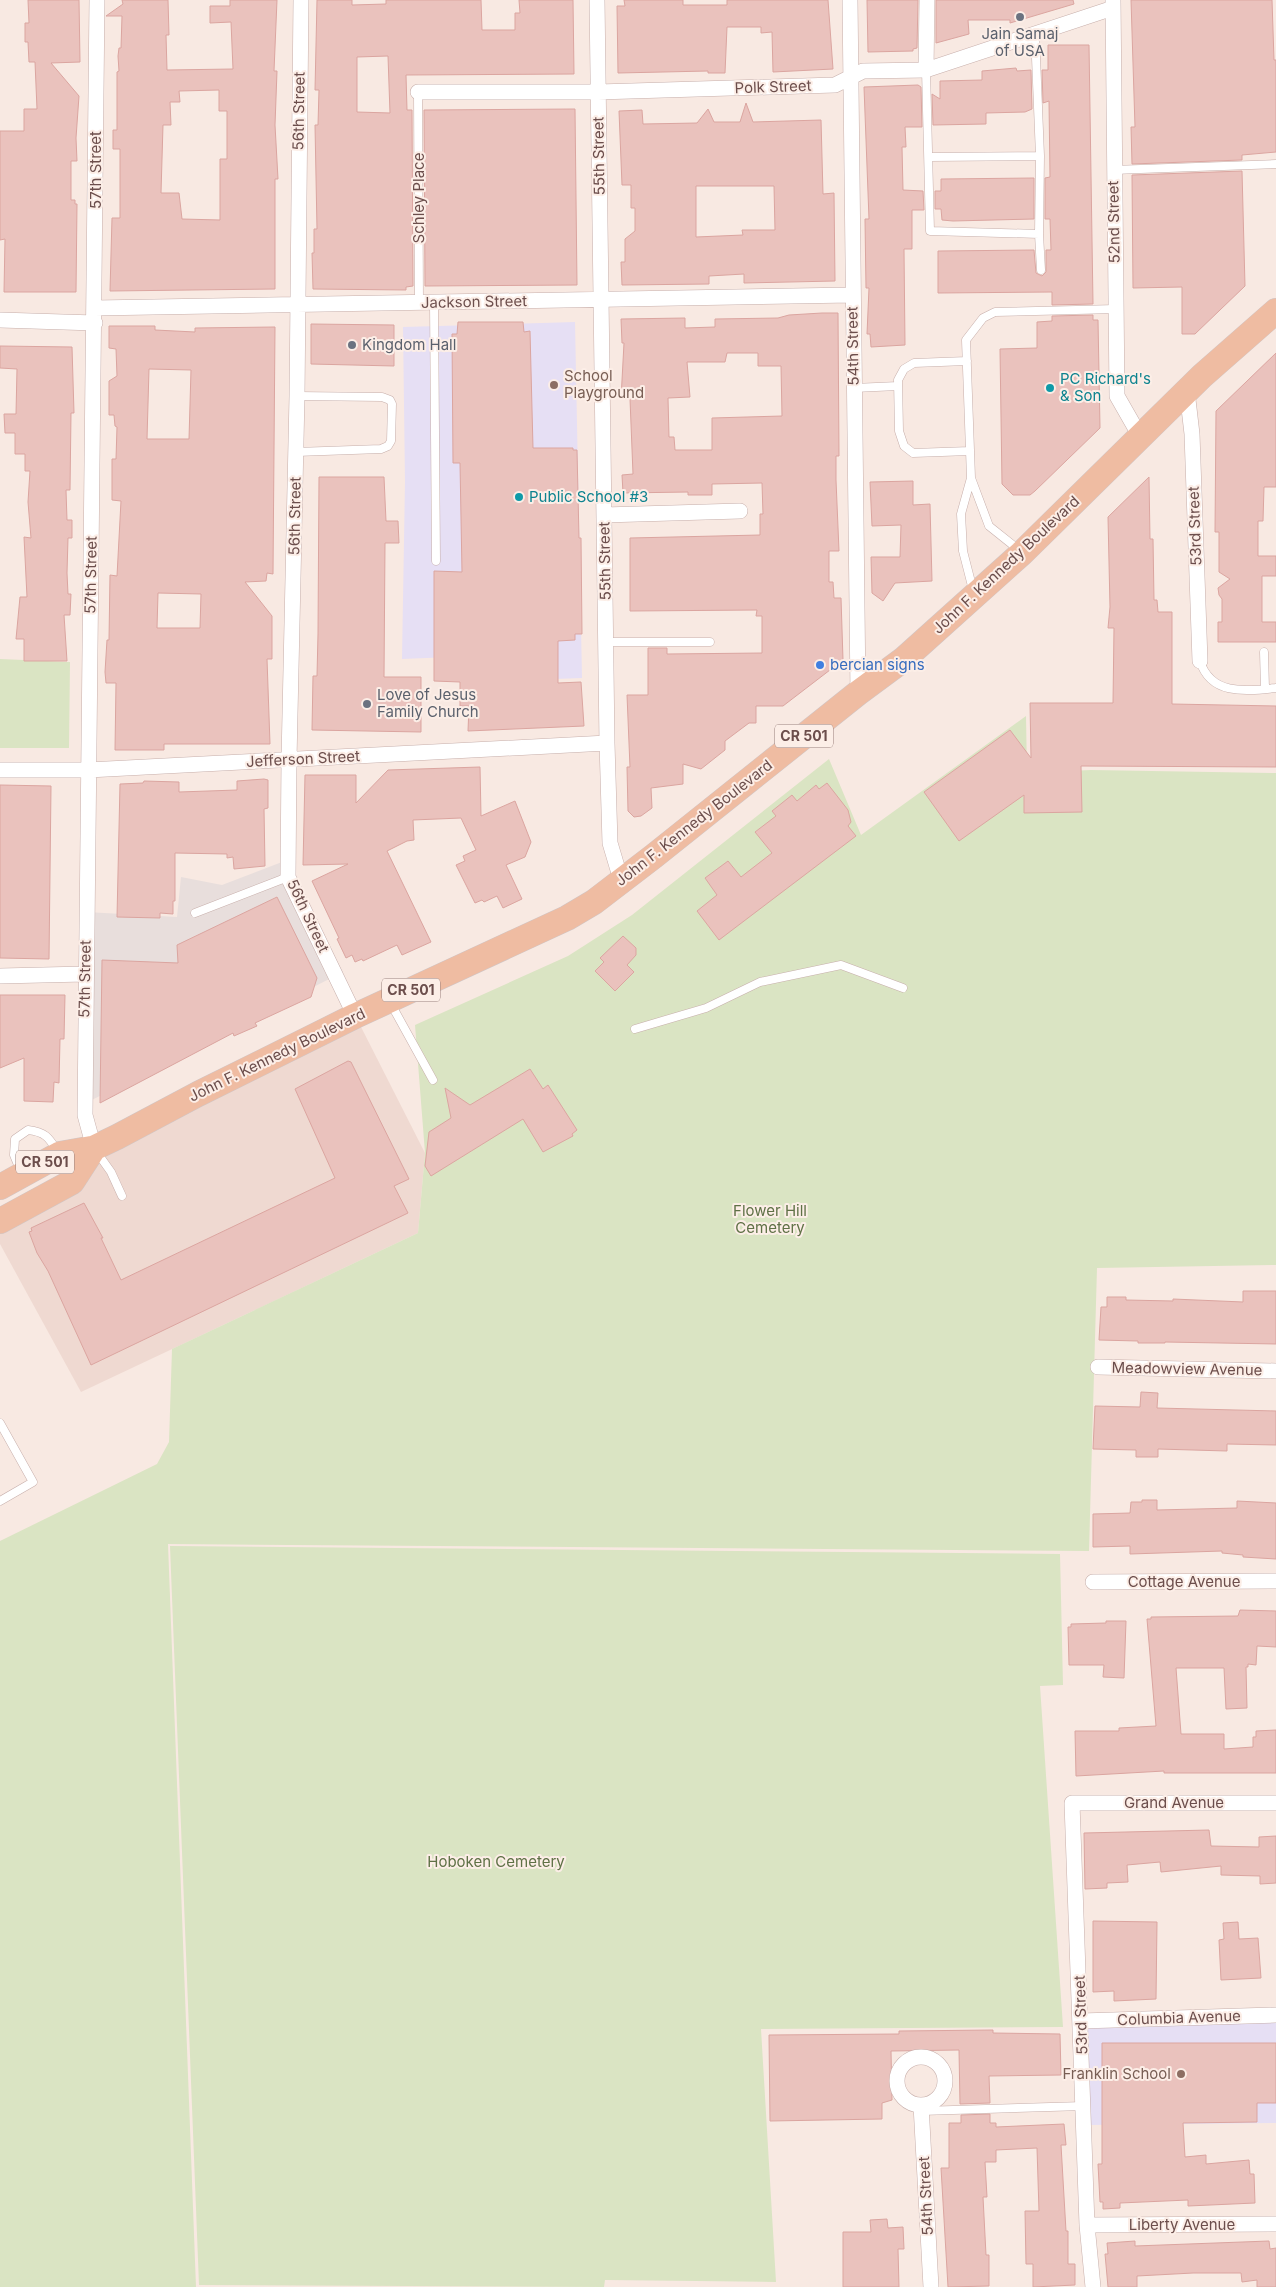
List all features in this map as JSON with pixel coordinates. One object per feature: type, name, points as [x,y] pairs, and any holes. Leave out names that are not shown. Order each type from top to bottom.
[{"type":"main road","name":"John F. Kennedy Boulevard","points":[[0,1186],[60,1154],[94,1148],[355,1016],[567,918],[594,902],[662,850],[858,692],[904,659],[1022,553],[1187,391],[1276,311]]},
{"type":"main road","name":"CR 501","points":[[0,1221],[72,1182],[94,1148]]},
{"type":"street","name":"57th Street","points":[[94,1148],[85,1115],[85,974],[95,308],[97,0]]},
{"type":"street","name":"56th Street","points":[[300,0],[297,396],[288,877],[355,1016]]},
{"type":"street","name":"55th Street","points":[[597,0],[607,743],[610,843],[621,880]]},
{"type":"street","name":"54th Street","points":[[850,0],[858,692]]},
{"type":"street","points":[[926,70],[927,0]]},
{"type":"street","name":"Polk Street","points":[[418,92],[598,92],[835,85],[863,71],[926,70],[1036,33],[1113,4]]},
{"type":"street","name":"52nd Street","points":[[1113,4],[1117,396],[1141,438]]},
{"type":"street","name":"Jackson Street","points":[[95,308],[852,295]]},
{"type":"street","points":[[0,320],[94,323]]},
{"type":"street","name":"53rd Street","points":[[1187,391],[1192,434],[1200,661]]},
{"type":"street","points":[[604,515],[740,511]]},
{"type":"street","name":"Jefferson Street","points":[[0,770],[88,770],[607,743]]},
{"type":"street","points":[[0,976],[85,974]]},
{"type":"street","name":"Meadowview Avenue","points":[[1098,1367],[1276,1371]]},
{"type":"street","name":"Cottage Avenue","points":[[1093,1582],[1276,1581]]},
{"type":"street","name":"53rd Street","points":[[1072,1802],[1087,2225],[1093,2287]]},
{"type":"street","name":"Grand Avenue","points":[[1072,1802],[1276,1802]]},
{"type":"street","name":"Columbia Avenue","points":[[1081,2021],[1276,2015]]},
{"type":"street","name":"54th Street","points":[[921,2108],[930,2287]]},
{"type":"street","name":"Liberty Avenue","points":[[1087,2225],[1276,2224]]},
{"type":"lane","points":[[1036,33],[1040,156],[1040,270]]},
{"type":"lane","points":[[926,70],[930,231],[1039,234]]},
{"type":"lane","name":"Schley Place","points":[[418,92],[436,561]]},
{"type":"lane","points":[[929,156],[1040,156]]},
{"type":"lane","points":[[1114,170],[1276,164]]},
{"type":"lane","points":[[974,597],[963,552],[961,514],[971,478],[966,340],[983,318],[995,312],[1116,309]]},
{"type":"lane","points":[[967,361],[914,363],[904,369],[898,380],[898,386],[900,431],[904,446],[913,453],[970,451]]},
{"type":"lane","points":[[854,388],[898,386]]},
{"type":"lane","points":[[296,452],[381,449],[388,446],[391,441],[392,404],[390,400],[382,397],[297,396]]},
{"type":"lane","points":[[971,478],[989,526],[1022,553]]},
{"type":"lane","points":[[606,642],[710,642]]},
{"type":"lane","points":[[1264,652],[1265,689]]},
{"type":"lane","points":[[1200,661],[1204,673],[1228,690],[1276,688]]},
{"type":"lane","points":[[195,912],[288,877]]},
{"type":"lane","points":[[635,1029],[706,1008],[760,982],[840,966],[903,988]]},
{"type":"lane","points":[[389,1000],[433,1080]]},
{"type":"lane","points":[[22,1174],[14,1155],[15,1139],[28,1130],[40,1131],[48,1137],[60,1154]]},
{"type":"lane","points":[[94,1148],[111,1172],[122,1196]]},
{"type":"lane","points":[[0,1423],[33,1482],[0,1501]]},
{"type":"lane","points":[[921,2108],[1084,2106]]},
{"type":"shaded area","name":"Public School #3","points":[[575,322],[582,678],[499,681],[499,655],[402,659],[405,482],[403,327]]},
{"type":"shaded area","points":[[282,862],[343,972],[84,1104],[86,912],[177,917],[181,877],[222,885]]},
{"type":"shaded area","points":[[358,1021],[425,1153],[418,1233],[81,1392],[0,1244],[0,1209]]},
{"type":"shaded area","name":"Franklin School","points":[[1276,2019],[1276,2123],[1089,2125],[1085,2024]]},
{"type":"green space","points":[[0,659],[70,662],[69,748],[0,748]]},
{"type":"green space","name":"Flower Hill Cemetery","points":[[1026,716],[1027,773],[1091,770],[1276,773],[1276,1265],[1097,1268],[1089,1551],[168,1544],[196,2287],[0,2287],[0,1541],[157,1464],[169,1442],[172,1349],[418,1233],[425,1153],[415,1025],[568,956],[632,915],[829,759],[861,835]]},
{"type":"green space","name":"Hoboken Cemetery","points":[[170,1546],[1060,1554],[1063,1685],[1040,1686],[1063,2027],[761,2029],[776,2282],[605,2280],[604,2287],[199,2285]]},
{"type":"building","points":[[28,0],[79,0],[80,62],[51,63],[79,96],[76,138],[77,161],[71,161],[71,200],[75,200],[75,204],[77,204],[76,292],[4,292],[5,239],[0,240],[0,131],[24,131],[24,109],[37,109],[35,62],[29,62],[28,42],[25,42],[25,23],[29,23]]},
{"type":"building","points":[[122,0],[168,0],[167,70],[233,69],[231,22],[210,23],[210,6],[230,6],[230,0],[277,0],[274,71],[277,71],[275,125],[278,179],[275,179],[275,289],[110,291],[112,218],[120,218],[120,149],[113,149],[113,130],[117,130],[117,72],[119,71],[118,56],[119,48],[121,48],[122,16],[106,16],[123,4]],"holes":[[[219,90],[219,111],[227,111],[227,159],[220,159],[220,220],[182,219],[179,193],[161,193],[163,125],[171,125],[170,102],[180,102],[179,91]]]},
{"type":"building","points":[[317,0],[352,0],[352,5],[386,4],[386,0],[481,0],[482,30],[515,30],[515,13],[520,13],[519,0],[573,0],[574,74],[406,75],[407,110],[412,110],[413,286],[406,287],[406,290],[313,289],[312,253],[314,253],[314,229],[317,229],[315,125],[318,125],[319,90],[315,90]],"holes":[[[388,56],[390,113],[357,112],[357,57]]]},
{"type":"building","points":[[624,0],[683,0],[683,5],[727,5],[727,0],[828,0],[833,69],[773,72],[772,32],[761,33],[761,27],[727,27],[725,73],[708,73],[708,71],[618,73],[617,6],[625,6]]},
{"type":"building","points":[[867,0],[918,0],[917,48],[913,49],[913,51],[868,52]]},
{"type":"building","points":[[936,0],[1073,0],[1074,4],[1010,23],[1010,20],[968,20],[969,34],[936,43]]},
{"type":"building","points":[[1131,0],[1272,0],[1274,60],[1276,60],[1276,152],[1242,155],[1242,160],[1132,164],[1131,127],[1135,127]]},
{"type":"building","points":[[1048,45],[1089,45],[1093,304],[1052,305],[1052,292],[938,293],[938,251],[1034,250],[1036,273],[1042,276],[1046,272],[1046,250],[1051,250],[1050,219],[1045,219],[1045,178],[1050,177],[1049,101],[1043,103],[1042,70],[1048,70]]},
{"type":"building","points":[[1016,68],[1017,71],[1031,70],[1032,109],[1025,112],[986,113],[986,124],[933,125],[932,94],[940,99],[940,81],[982,80],[982,71]]},
{"type":"building","points":[[918,85],[921,87],[922,127],[905,127],[906,147],[902,147],[903,190],[923,191],[924,210],[912,210],[912,249],[904,249],[905,345],[871,347],[870,334],[867,334],[869,288],[866,288],[865,219],[869,219],[864,87]]},
{"type":"building","points":[[746,103],[753,122],[821,120],[823,194],[834,193],[835,281],[744,283],[744,274],[709,276],[709,284],[622,285],[621,262],[625,262],[625,239],[635,231],[635,208],[631,208],[631,185],[622,185],[619,111],[642,110],[643,124],[697,123],[708,109],[714,122],[740,122]],"holes":[[[696,186],[774,186],[775,230],[742,230],[743,235],[696,237]]]},
{"type":"building","points":[[575,109],[577,285],[425,286],[424,110]]},
{"type":"building","points":[[1242,171],[1245,286],[1195,334],[1182,334],[1182,287],[1133,288],[1132,175]]},
{"type":"building","points":[[1034,178],[1034,219],[942,220],[941,209],[935,209],[935,191],[941,191],[941,179]]},
{"type":"building","points":[[838,313],[839,456],[836,456],[836,480],[839,551],[829,551],[829,582],[833,582],[834,598],[841,598],[843,660],[783,706],[756,706],[756,723],[749,723],[725,741],[725,750],[701,769],[683,764],[683,784],[651,788],[652,808],[641,816],[634,817],[628,811],[627,767],[630,767],[627,695],[648,695],[648,648],[667,648],[667,654],[762,653],[762,616],[756,616],[757,610],[630,611],[630,538],[760,535],[760,514],[763,514],[762,483],[712,484],[712,495],[688,495],[688,492],[623,493],[622,475],[633,474],[630,399],[621,399],[624,343],[622,343],[621,319],[685,318],[685,328],[715,327],[715,319],[778,318],[789,315]],"holes":[[[727,353],[758,353],[758,366],[781,366],[782,416],[712,418],[712,450],[675,450],[674,437],[669,437],[668,398],[690,397],[687,362],[725,362]]]},
{"type":"building","name":"PC Richard's & Son","points":[[1093,315],[1093,320],[1098,320],[1100,428],[1030,495],[1013,495],[1002,484],[1000,349],[1037,348],[1037,322],[1052,321],[1052,316]]},
{"type":"building","name":"Public School #3","points":[[458,322],[523,322],[524,332],[530,331],[533,448],[573,448],[573,450],[577,450],[579,538],[581,538],[582,634],[575,634],[575,640],[558,641],[558,683],[581,682],[584,726],[468,731],[469,706],[460,706],[460,682],[434,681],[434,571],[462,572],[460,463],[453,463],[452,334],[457,334]]},
{"type":"building","name":"Kingdom Hall","points":[[311,324],[394,325],[394,366],[311,364]]},
{"type":"building","points":[[109,326],[155,326],[155,330],[195,332],[195,328],[275,327],[273,574],[267,573],[266,581],[245,582],[272,616],[272,659],[267,659],[270,744],[164,744],[164,750],[115,750],[116,683],[106,683],[105,672],[107,640],[109,640],[110,575],[117,576],[121,501],[112,500],[112,459],[116,459],[117,427],[115,426],[114,415],[109,415],[109,381],[117,376],[116,349],[109,348]],"holes":[[[149,369],[191,370],[189,439],[147,439]],[[158,593],[201,594],[200,628],[157,628]]]},
{"type":"building","points":[[0,346],[72,347],[74,413],[71,413],[70,490],[66,490],[67,520],[72,520],[72,538],[68,538],[67,573],[68,594],[71,594],[70,615],[64,615],[67,661],[24,661],[24,639],[16,639],[20,597],[27,597],[24,537],[31,538],[28,502],[30,471],[25,471],[25,454],[15,454],[15,433],[5,433],[4,414],[16,414],[17,369],[0,368]]},
{"type":"building","points":[[1276,353],[1276,487],[1264,487],[1263,521],[1258,521],[1258,556],[1276,556],[1276,576],[1262,576],[1262,622],[1276,622],[1276,642],[1218,642],[1218,622],[1222,622],[1222,599],[1218,588],[1230,579],[1219,572],[1219,532],[1215,532],[1216,411]]},
{"type":"building","points":[[319,477],[384,477],[386,521],[398,521],[399,543],[385,543],[384,677],[421,677],[421,732],[312,730],[313,676],[317,676]]},
{"type":"building","points":[[1149,477],[1150,539],[1153,539],[1154,600],[1157,600],[1158,612],[1172,612],[1172,704],[1276,706],[1276,767],[1081,766],[1082,812],[1024,813],[1024,795],[959,841],[924,792],[1010,730],[1031,758],[1030,703],[1113,703],[1114,628],[1108,628],[1110,607],[1108,517]]},
{"type":"building","points":[[913,481],[913,505],[930,504],[932,581],[895,583],[883,601],[872,593],[871,557],[900,557],[901,525],[872,526],[870,482]]},
{"type":"building","points":[[480,767],[481,816],[515,801],[531,842],[525,857],[506,865],[522,899],[503,908],[497,896],[484,902],[482,900],[475,903],[456,865],[465,861],[463,856],[476,850],[461,818],[413,820],[414,840],[407,841],[387,851],[431,942],[402,955],[397,945],[363,961],[362,959],[355,962],[352,955],[346,958],[337,939],[339,938],[312,881],[348,864],[303,865],[305,775],[356,775],[356,803],[388,770]]},
{"type":"building","points":[[268,780],[268,808],[264,809],[265,866],[234,869],[233,857],[227,858],[227,854],[175,853],[175,901],[173,901],[173,914],[160,913],[160,918],[117,917],[120,784],[143,783],[144,781],[179,782],[179,792],[237,790],[237,781]]},
{"type":"building","points":[[827,783],[848,810],[851,822],[848,826],[856,836],[719,940],[697,911],[717,895],[705,878],[728,861],[741,877],[772,853],[755,832],[776,816],[772,811],[792,795],[797,801],[816,785],[819,789]]},
{"type":"building","points":[[0,785],[51,786],[49,959],[0,958]]},
{"type":"building","points":[[277,897],[317,978],[311,997],[255,1023],[257,1026],[234,1036],[233,1033],[100,1103],[102,960],[178,963],[177,945]]},
{"type":"building","points":[[623,936],[636,948],[636,955],[627,965],[634,972],[615,991],[595,971],[604,962],[600,958]]},
{"type":"building","points":[[0,995],[65,995],[64,1039],[60,1039],[59,1083],[54,1082],[53,1102],[24,1101],[24,1058],[0,1068]]},
{"type":"building","points":[[348,1061],[351,1062],[409,1179],[394,1186],[408,1213],[91,1365],[48,1271],[37,1253],[29,1232],[32,1231],[31,1228],[84,1203],[103,1238],[101,1238],[121,1280],[335,1178],[295,1089]]},
{"type":"building","points":[[530,1069],[543,1089],[548,1085],[577,1130],[572,1134],[573,1136],[543,1152],[523,1119],[431,1176],[425,1166],[429,1132],[451,1118],[445,1088],[470,1105]]},
{"type":"building","points":[[1243,1291],[1276,1291],[1276,1344],[1138,1343],[1138,1341],[1099,1340],[1101,1307],[1107,1307],[1107,1297],[1126,1297],[1126,1300],[1173,1301],[1173,1299],[1243,1302]]},
{"type":"building","points":[[1141,1392],[1158,1393],[1157,1408],[1276,1411],[1276,1445],[1227,1444],[1227,1451],[1158,1449],[1158,1457],[1136,1457],[1136,1450],[1093,1449],[1095,1406],[1140,1407]]},
{"type":"building","points":[[1142,1500],[1157,1500],[1157,1510],[1237,1508],[1237,1501],[1276,1503],[1276,1559],[1243,1557],[1243,1555],[1222,1553],[1222,1551],[1130,1554],[1130,1546],[1093,1547],[1093,1514],[1130,1513],[1131,1502],[1142,1502]]},
{"type":"building","points":[[1240,1610],[1276,1611],[1276,1647],[1257,1646],[1256,1665],[1248,1664],[1248,1667],[1246,1667],[1247,1708],[1226,1709],[1224,1668],[1176,1668],[1181,1734],[1224,1734],[1224,1749],[1253,1747],[1253,1737],[1256,1737],[1256,1731],[1276,1730],[1276,1773],[1164,1773],[1164,1771],[1076,1776],[1075,1731],[1119,1731],[1119,1728],[1156,1726],[1147,1619],[1151,1619],[1151,1617],[1238,1616]]},
{"type":"building","points":[[1106,1621],[1126,1621],[1124,1678],[1103,1677],[1104,1665],[1069,1665],[1068,1627],[1071,1627],[1071,1624],[1106,1623]]},
{"type":"building","points":[[1209,1830],[1211,1846],[1259,1847],[1259,1837],[1276,1836],[1276,1883],[1260,1884],[1260,1876],[1221,1875],[1221,1866],[1161,1872],[1160,1862],[1127,1865],[1128,1882],[1107,1883],[1107,1888],[1085,1889],[1084,1833]]},
{"type":"building","points":[[1093,1921],[1157,1922],[1156,1999],[1114,2001],[1114,1991],[1093,1992]]},
{"type":"building","points":[[1238,1922],[1239,1939],[1258,1938],[1261,1978],[1221,1980],[1219,1940],[1224,1939],[1223,1923]]},
{"type":"building","points":[[993,2030],[993,2033],[1060,2034],[1061,2075],[989,2076],[990,2103],[960,2104],[959,2050],[891,2051],[892,2100],[882,2103],[882,2119],[770,2121],[769,2035],[899,2034],[899,2031]]},
{"type":"building","points":[[1102,2043],[1276,2043],[1276,2103],[1257,2103],[1257,2122],[1183,2123],[1185,2157],[1206,2155],[1206,2164],[1249,2160],[1250,2174],[1254,2174],[1255,2203],[1188,2206],[1188,2200],[1120,2203],[1120,2208],[1103,2209],[1103,2202],[1100,2202],[1098,2164],[1102,2164]]},
{"type":"building","points":[[990,2114],[990,2123],[996,2123],[996,2127],[1064,2124],[1066,2145],[1061,2145],[1066,2231],[1068,2231],[1068,2264],[1075,2264],[1075,2285],[1033,2287],[1033,2264],[1026,2264],[1025,2211],[1039,2211],[1037,2148],[996,2150],[996,2162],[985,2162],[987,2197],[983,2197],[986,2255],[989,2255],[989,2286],[948,2287],[941,2168],[949,2168],[949,2123],[961,2123],[961,2115]]},
{"type":"building","points":[[887,2219],[888,2228],[903,2227],[904,2249],[898,2249],[899,2287],[843,2287],[843,2232],[871,2232],[870,2220]]},
{"type":"building","points":[[1135,2241],[1135,2246],[1269,2241],[1270,2249],[1276,2248],[1276,2287],[1257,2287],[1257,2280],[1242,2282],[1241,2273],[1193,2273],[1137,2276],[1137,2287],[1108,2287],[1105,2254],[1108,2254],[1107,2243]]},
{"type":"place","name":"Jain Samaj of USA","points":[[1020,17]]},
{"type":"place","name":"Kingdom Hall","points":[[352,345]]},
{"type":"place","name":"School Playground","points":[[554,385]]},
{"type":"place","name":"PC Richard's & Son","points":[[1050,388]]},
{"type":"place","name":"Public School #3","points":[[519,497]]},
{"type":"place","name":"bercian signs","points":[[820,665]]},
{"type":"place","name":"Love of Jesus Family Church","points":[[367,704]]},
{"type":"place","name":"Franklin School","points":[[1181,2074]]}]
